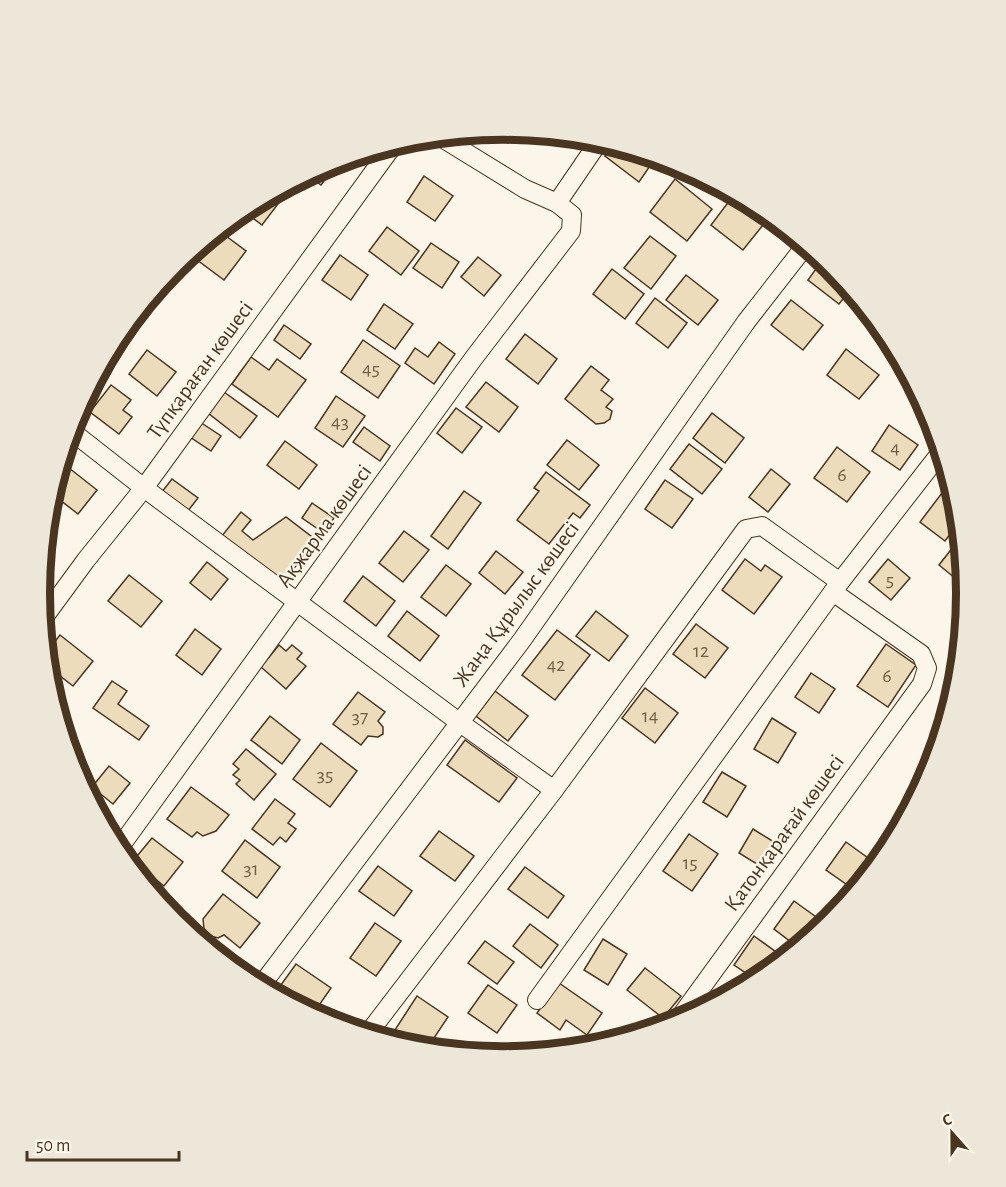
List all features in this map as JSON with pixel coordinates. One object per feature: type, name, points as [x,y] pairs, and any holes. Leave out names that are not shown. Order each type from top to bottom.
[{"type":"street","points":[[451,143],[525,189],[557,202],[593,149]]},
{"type":"street","name":"Түпқараған көшесі","points":[[50,609],[144,488],[386,155]]},
{"type":"street","name":"Ақжарма көшесі","points":[[124,842],[473,359],[572,231],[572,215],[557,202]]},
{"type":"street","name":"Жаңа Құрылыс көшесі","points":[[265,980],[522,640],[746,322],[801,252]]},
{"type":"street","points":[[78,436],[144,488],[554,790]]},
{"type":"street","points":[[537,1000],[837,587],[936,459]]},
{"type":"street","points":[[372,1028],[554,790],[746,529],[762,526],[837,587]]},
{"type":"street","name":"Қатонқарағай көшесі","points":[[687,1008],[922,684],[927,668],[921,654],[837,587]]},
{"type":"building","points":[[607,152],[651,165],[639,182],[605,156]]},
{"type":"building","points":[[328,175],[321,185],[315,181]]},
{"type":"building","points":[[424,176],[453,196],[435,221],[407,202]]},
{"type":"building","points":[[675,179],[712,209],[687,241],[650,212]]},
{"type":"building","points":[[283,197],[262,225],[250,216]]},
{"type":"building","points":[[729,201],[763,225],[743,250],[711,225]]},
{"type":"building","points":[[387,227],[419,251],[401,275],[369,251]]},
{"type":"building","points":[[225,235],[246,251],[224,280],[197,260]]},
{"type":"building","points":[[650,236],[676,256],[651,289],[624,268]]},
{"type":"building","points":[[431,243],[459,262],[442,288],[413,268]]},
{"type":"building","points":[[340,255],[368,275],[351,300],[322,280]]},
{"type":"building","points":[[478,257],[501,275],[484,296],[461,277]]},
{"type":"building","points":[[817,267],[846,296],[839,304],[808,280]]},
{"type":"building","points":[[612,269],[644,294],[625,319],[593,294]]},
{"type":"building","points":[[686,275],[718,300],[698,325],[666,300]]},
{"type":"building","points":[[655,298],[687,323],[668,348],[636,323]]},
{"type":"building","points":[[791,300],[823,325],[803,350],[771,325]]},
{"type":"building","points":[[384,304],[413,324],[395,349],[367,330]]},
{"type":"building","points":[[284,325],[311,344],[300,359],[274,340]]},
{"type":"building","points":[[525,334],[557,359],[538,384],[506,359]]},
{"type":"building","points":[[363,340],[400,366],[378,398],[341,372]]},
{"type":"building","points":[[439,342],[455,354],[434,384],[405,363],[415,348],[428,357]]},
{"type":"building","points":[[846,349],[879,375],[859,399],[827,375]]},
{"type":"building","points":[[147,350],[176,372],[157,396],[129,374]]},
{"type":"building","points":[[251,357],[269,370],[277,359],[306,380],[278,417],[232,384]]},
{"type":"building","points":[[591,366],[609,380],[601,390],[613,399],[606,407],[612,411],[610,419],[604,423],[596,424],[565,399]]},
{"type":"building","points":[[486,382],[518,407],[499,432],[466,407]]},
{"type":"building","points":[[111,385],[131,400],[123,410],[132,417],[119,434],[90,412]]},
{"type":"building","points":[[224,392],[257,416],[240,438],[208,413]]},
{"type":"building","points":[[336,396],[365,416],[343,447],[315,428]]},
{"type":"building","points":[[456,408],[482,427],[462,453],[437,433]]},
{"type":"building","points":[[712,413],[744,438],[725,463],[693,438]]},
{"type":"building","points":[[200,422],[221,436],[211,451],[190,437]]},
{"type":"building","points":[[889,425],[918,445],[900,470],[872,451]]},
{"type":"building","points":[[364,427],[390,446],[380,461],[353,442]]},
{"type":"building","points":[[567,440],[599,465],[579,490],[547,465]]},
{"type":"building","points":[[285,441],[317,465],[299,489],[267,465]]},
{"type":"building","points":[[689,444],[722,469],[702,494],[670,469]]},
{"type":"building","points":[[837,447],[870,472],[847,502],[814,478]]},
{"type":"building","points":[[69,468],[97,490],[78,514],[59,499]]},
{"type":"building","points":[[771,469],[790,484],[768,512],[749,497]]},
{"type":"building","points":[[546,472],[590,505],[580,518],[573,513],[549,544],[517,520],[539,491],[534,488]]},
{"type":"building","points":[[172,479],[198,498],[187,512],[161,493]]},
{"type":"building","points":[[665,480],[693,499],[672,528],[645,509]]},
{"type":"building","points":[[944,490],[952,531],[945,541],[920,522]]},
{"type":"building","points":[[464,491],[481,503],[448,549],[431,536]]},
{"type":"building","points":[[312,503],[334,518],[324,533],[302,518]]},
{"type":"building","points":[[241,512],[251,520],[242,531],[253,540],[286,517],[316,540],[282,584],[221,537]]},
{"type":"building","points":[[404,531],[429,550],[403,582],[379,563]]},
{"type":"building","points":[[954,546],[956,579],[939,565]]},
{"type":"building","points":[[496,551],[523,572],[505,594],[479,573]]},
{"type":"building","points":[[745,559],[761,571],[765,565],[782,577],[754,614],[722,590]]},
{"type":"building","points":[[888,559],[910,578],[891,600],[869,582]]},
{"type":"building","points":[[207,562],[228,579],[211,600],[190,583]]},
{"type":"building","points":[[446,565],[471,584],[446,616],[421,597]]},
{"type":"building","points":[[129,575],[162,601],[141,627],[108,601]]},
{"type":"building","points":[[363,576],[395,601],[376,626],[344,601]]},
{"type":"building","points":[[407,611],[439,636],[420,661],[388,636]]},
{"type":"building","points":[[596,611],[628,636],[609,661],[576,636]]},
{"type":"building","points":[[696,624],[728,648],[705,678],[673,654]]},
{"type":"building","points":[[195,629],[221,649],[202,675],[176,655]]},
{"type":"building","points":[[557,630],[590,655],[555,700],[522,675]]},
{"type":"building","points":[[60,635],[93,661],[73,686],[56,673],[52,645]]},
{"type":"building","points":[[886,644],[916,665],[888,707],[857,686]]},
{"type":"building","points":[[279,645],[286,651],[292,645],[302,653],[297,659],[306,666],[286,689],[261,667]]},
{"type":"building","points":[[811,673],[835,689],[819,713],[795,697]]},
{"type":"building","points":[[112,681],[127,691],[118,704],[149,726],[139,740],[93,708]]},
{"type":"building","points":[[645,688],[678,713],[655,743],[622,718]]},
{"type":"building","points":[[495,691],[528,716],[508,741],[476,716]]},
{"type":"building","points":[[358,692],[385,712],[378,721],[383,727],[383,734],[378,737],[368,736],[361,745],[333,724]]},
{"type":"building","points":[[270,716],[300,740],[282,764],[251,740]]},
{"type":"building","points":[[772,718],[796,733],[778,763],[754,749]]},
{"type":"building","points":[[465,740],[517,778],[499,802],[447,765]]},
{"type":"building","points":[[321,743],[357,771],[330,807],[293,779]]},
{"type":"building","points":[[246,749],[276,774],[254,800],[236,784],[240,780],[233,775],[239,769],[233,764]]},
{"type":"building","points":[[109,766],[130,783],[113,804],[93,786]]},
{"type":"building","points":[[722,772],[746,786],[727,817],[703,802]]},
{"type":"building","points":[[191,787],[229,815],[216,831],[203,836],[197,832],[192,837],[167,819]]},
{"type":"building","points":[[275,799],[295,814],[288,823],[296,829],[286,842],[280,837],[273,845],[252,829]]},
{"type":"building","points":[[753,829],[779,845],[765,869],[739,853]]},
{"type":"building","points":[[439,831],[474,856],[455,881],[420,856]]},
{"type":"building","points":[[689,834],[718,854],[692,891],[663,871]]},
{"type":"building","points":[[152,838],[183,862],[164,886],[142,868],[135,858]]},
{"type":"building","points":[[245,840],[280,867],[257,898],[222,871]]},
{"type":"building","points":[[846,842],[870,859],[849,886],[826,870]]},
{"type":"building","points":[[378,866],[412,891],[394,916],[359,891]]},
{"type":"building","points":[[525,867],[564,896],[548,918],[508,889]]},
{"type":"building","points":[[223,894],[260,923],[240,948],[224,935],[218,938],[211,936],[204,929],[203,919]]},
{"type":"building","points":[[794,901],[819,919],[792,942],[774,929]]},
{"type":"building","points":[[375,923],[401,941],[376,976],[350,958]]},
{"type":"building","points":[[530,924],[558,945],[541,968],[513,946]]},
{"type":"building","points":[[754,936],[778,954],[749,975],[734,965]]},
{"type":"building","points":[[603,939],[627,954],[608,985],[584,970]]},
{"type":"building","points":[[485,941],[514,962],[497,984],[468,963]]},
{"type":"building","points":[[296,964],[331,988],[318,1007],[279,988]]},
{"type":"building","points":[[645,968],[681,996],[663,1018],[627,990]]},
{"type":"building","points":[[559,983],[602,1013],[587,1035],[566,1020],[560,1030],[537,1013]]},
{"type":"building","points":[[488,985],[517,1005],[497,1033],[468,1013]]},
{"type":"building","points":[[417,996],[448,1017],[432,1041],[393,1033]]}]
